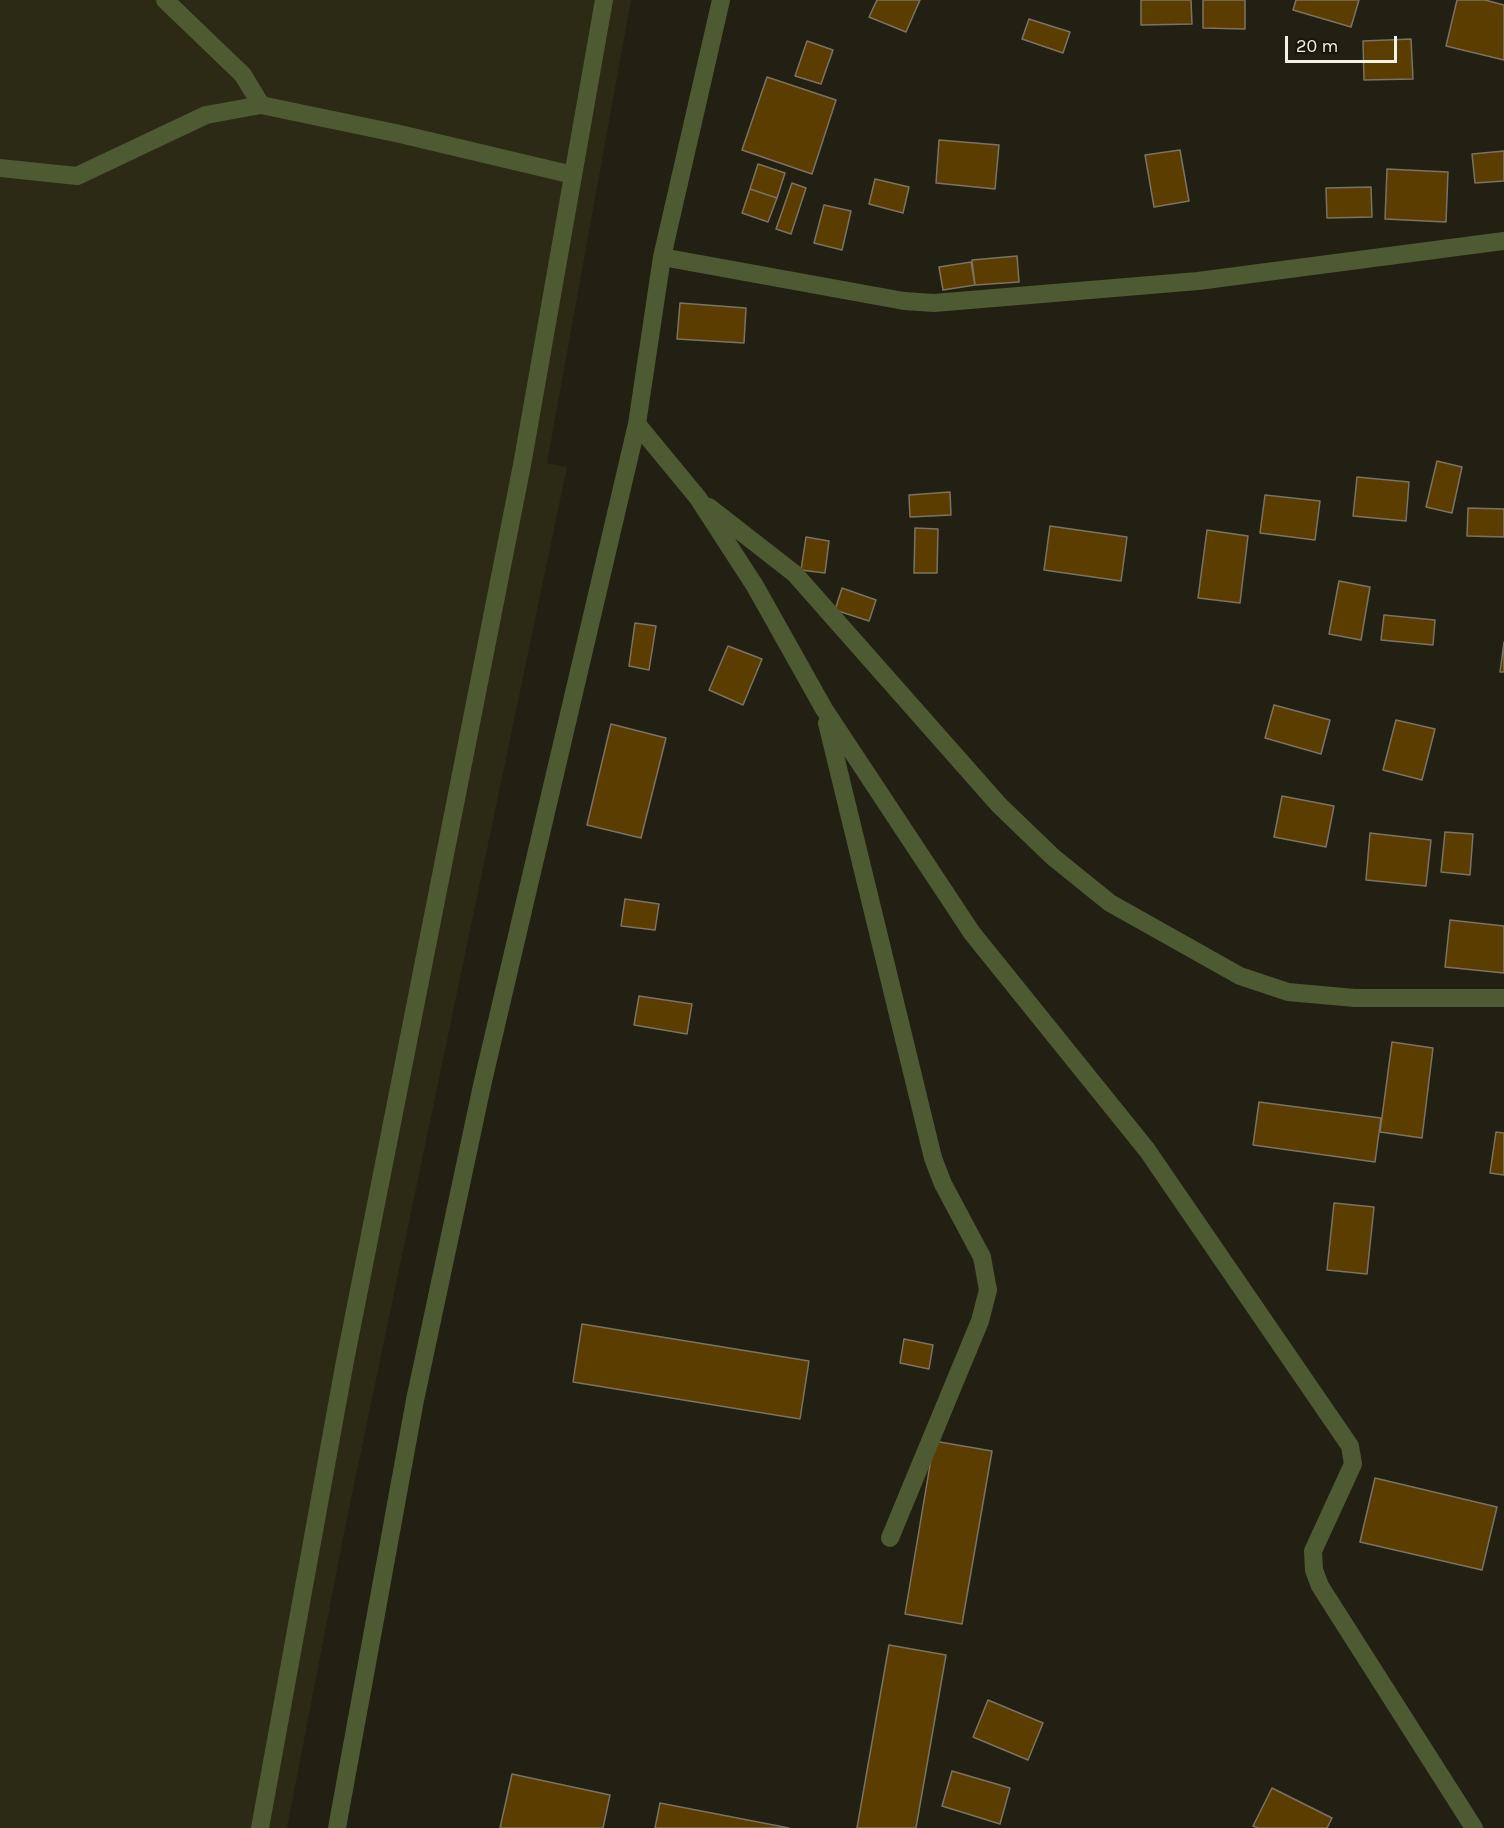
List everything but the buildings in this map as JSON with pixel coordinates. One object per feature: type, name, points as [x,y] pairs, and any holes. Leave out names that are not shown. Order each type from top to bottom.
[{"type":"street","points":[[165,0],[243,75],[261,105]]},
{"type":"street","points":[[260,1828],[345,1361],[522,465],[604,0]]},
{"type":"street","points":[[338,1828],[415,1400],[478,1104],[638,424],[662,257],[721,0]]},
{"type":"street","points":[[0,168],[77,176],[206,115],[261,105],[400,134],[573,175]]},
{"type":"street","points":[[662,257],[893,299],[934,303],[1198,281],[1504,240]]},
{"type":"street","points":[[638,424],[698,498],[755,586],[824,709],[972,933],[1147,1150],[1350,1446],[1353,1464],[1313,1551],[1314,1570],[1320,1586],[1474,1828]]},
{"type":"street","points":[[698,498],[801,579],[999,805],[1053,857],[1110,903],[1240,976],[1288,992],[1355,998],[1504,998]]},
{"type":"street","points":[[824,709],[933,1158],[943,1184],[982,1257],[988,1290],[980,1322],[890,1538]]},
{"type":"shaded area","points":[[0,0],[631,0],[547,463],[567,467],[346,1523],[287,1828],[0,1828]]}]
